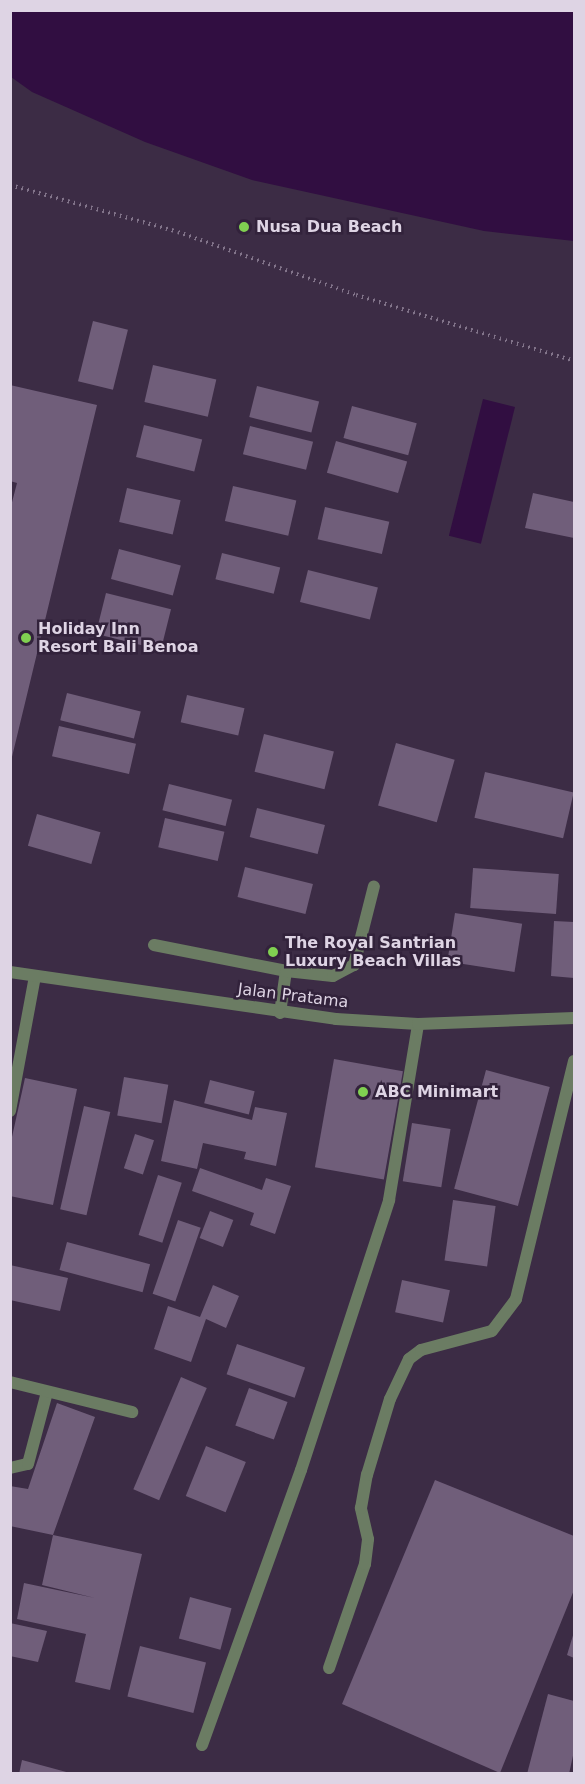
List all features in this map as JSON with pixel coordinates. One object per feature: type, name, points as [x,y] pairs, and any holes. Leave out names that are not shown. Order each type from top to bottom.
[{"type":"street","points":[[154,945],[286,971],[333,976],[354,965],[374,886]]},
{"type":"street","points":[[280,1013],[286,971]]},
{"type":"street","name":"Jalan Pratama","points":[[10,972],[280,1013],[418,1024],[574,1018]]},
{"type":"street","points":[[10,1111],[35,976]]},
{"type":"street","points":[[202,1745],[301,1470],[389,1200],[418,1024]]},
{"type":"street","points":[[329,1668],[365,1564],[368,1539],[361,1508],[367,1474],[390,1399],[409,1359],[421,1350],[492,1331],[516,1299],[574,1061]]},
{"type":"street","points":[[10,1382],[132,1412]]},
{"type":"street","points":[[10,1468],[28,1464],[47,1392]]},
{"type":"path","points":[[10,185],[178,232],[356,295],[574,361]]},
{"type":"shaded area","points":[[11,10],[574,11],[574,241],[484,231],[252,180],[145,142],[32,92],[11,77]]},
{"type":"shaded area","points":[[483,399],[515,407],[481,544],[449,536]]},
{"type":"building","points":[[93,321],[128,330],[113,390],[78,381]]},
{"type":"building","points":[[153,365],[216,380],[208,417],[144,402]]},
{"type":"building","name":"Holiday Inn Resort Bali Benoa","points":[[10,385],[97,405],[11,761],[10,510],[17,483],[10,481]]},
{"type":"building","points":[[257,386],[319,401],[311,433],[249,417]]},
{"type":"building","points":[[352,406],[417,423],[408,455],[343,438]]},
{"type":"building","points":[[144,425],[202,440],[194,472],[136,457]]},
{"type":"building","points":[[250,426],[313,442],[306,470],[243,454]]},
{"type":"building","points":[[336,441],[407,461],[398,493],[327,473]]},
{"type":"building","points":[[233,486],[296,501],[288,536],[225,521]]},
{"type":"building","points":[[127,488],[181,500],[173,534],[119,522]]},
{"type":"building","points":[[533,493],[574,502],[574,538],[525,528]]},
{"type":"building","points":[[325,507],[389,522],[382,554],[318,539]]},
{"type":"building","points":[[119,549],[181,566],[173,596],[111,579]]},
{"type":"building","points":[[222,553],[280,568],[274,594],[215,579]]},
{"type":"building","points":[[308,570],[378,587],[370,619],[300,602]]},
{"type":"building","points":[[106,593],[171,609],[161,650],[96,634]]},
{"type":"building","points":[[67,693],[141,711],[134,739],[60,720]]},
{"type":"building","points":[[187,695],[244,708],[238,736],[181,722]]},
{"type":"building","points":[[59,726],[136,744],[129,774],[52,756]]},
{"type":"building","points":[[264,734],[334,751],[324,789],[255,772]]},
{"type":"building","points":[[396,743],[455,760],[437,822],[378,805]]},
{"type":"building","points":[[485,772],[574,792],[563,838],[474,818]]},
{"type":"building","points":[[169,784],[232,800],[226,826],[162,810]]},
{"type":"building","points":[[257,808],[325,825],[318,854],[250,837]]},
{"type":"building","points":[[37,814],[100,832],[91,864],[28,846]]},
{"type":"building","points":[[165,818],[224,832],[218,861],[158,847]]},
{"type":"building","points":[[245,867],[313,884],[305,914],[238,897]]},
{"type":"building","points":[[473,868],[559,874],[556,914],[470,908]]},
{"type":"building","points":[[455,913],[522,924],[514,972],[447,961]]},
{"type":"building","points":[[554,921],[574,922],[574,978],[551,976]]},
{"type":"building","points":[[334,1059],[403,1071],[384,1179],[315,1167]]},
{"type":"building","points":[[486,1070],[550,1087],[518,1206],[454,1189]]},
{"type":"building","points":[[124,1077],[168,1085],[162,1123],[117,1115]]},
{"type":"building","points":[[25,1078],[77,1089],[53,1205],[10,1196],[10,1146]]},
{"type":"building","points":[[210,1080],[255,1091],[249,1114],[204,1103]]},
{"type":"building","points":[[174,1100],[252,1120],[255,1107],[287,1113],[276,1166],[244,1159],[246,1152],[203,1143],[197,1169],[161,1161]]},
{"type":"building","points":[[84,1106],[110,1112],[86,1215],[60,1209]]},
{"type":"building","points":[[412,1123],[451,1129],[441,1187],[403,1181]]},
{"type":"building","points":[[135,1134],[154,1140],[143,1174],[124,1168]]},
{"type":"building","points":[[200,1168],[262,1190],[266,1178],[291,1186],[275,1234],[250,1225],[254,1213],[192,1191]]},
{"type":"building","points":[[158,1175],[182,1183],[162,1243],[139,1235]]},
{"type":"building","points":[[453,1200],[496,1206],[487,1266],[445,1260]]},
{"type":"building","points":[[210,1211],[233,1220],[223,1247],[200,1238]]},
{"type":"building","points":[[178,1220],[201,1228],[175,1302],[153,1294]]},
{"type":"building","points":[[67,1242],[150,1264],[143,1292],[59,1270]]},
{"type":"building","points":[[10,1265],[68,1278],[60,1311],[10,1300]]},
{"type":"building","points":[[402,1280],[450,1290],[443,1322],[395,1312]]},
{"type":"building","points":[[213,1285],[239,1296],[226,1328],[206,1319],[191,1362],[154,1349],[168,1306],[200,1317]]},
{"type":"building","points":[[237,1344],[305,1367],[295,1398],[227,1374]]},
{"type":"building","points":[[181,1377],[207,1388],[159,1500],[133,1489]]},
{"type":"building","points":[[249,1388],[288,1402],[274,1440],[235,1426]]},
{"type":"building","points":[[57,1403],[95,1417],[53,1535],[10,1526],[10,1486],[28,1489]]},
{"type":"building","points":[[206,1446],[246,1462],[226,1512],[186,1496]]},
{"type":"building","points":[[435,1480],[574,1536],[574,1590],[500,1773],[342,1704]]},
{"type":"building","points":[[53,1535],[142,1554],[110,1690],[75,1682],[86,1634],[17,1619],[24,1583],[95,1598],[42,1585]]},
{"type":"building","points":[[190,1597],[232,1608],[220,1650],[179,1639]]},
{"type":"building","points":[[10,1623],[47,1631],[38,1662],[10,1656]]},
{"type":"building","points":[[574,1632],[574,1658],[567,1655]]},
{"type":"building","points":[[140,1646],[206,1662],[193,1713],[127,1696]]},
{"type":"building","points":[[548,1694],[574,1701],[574,1751],[569,1774],[527,1774]]},
{"type":"building","points":[[22,1760],[70,1773],[70,1774],[19,1774]]},
{"type":"place","name":"Nusa Dua Beach","points":[[244,227]]},
{"type":"place","name":"Holiday Inn Resort Bali Benoa","points":[[26,638]]},
{"type":"place","name":"The Royal Santrian Luxury Beach Villas","points":[[273,952]]},
{"type":"place","name":"ABC Minimart","points":[[363,1092]]}]
